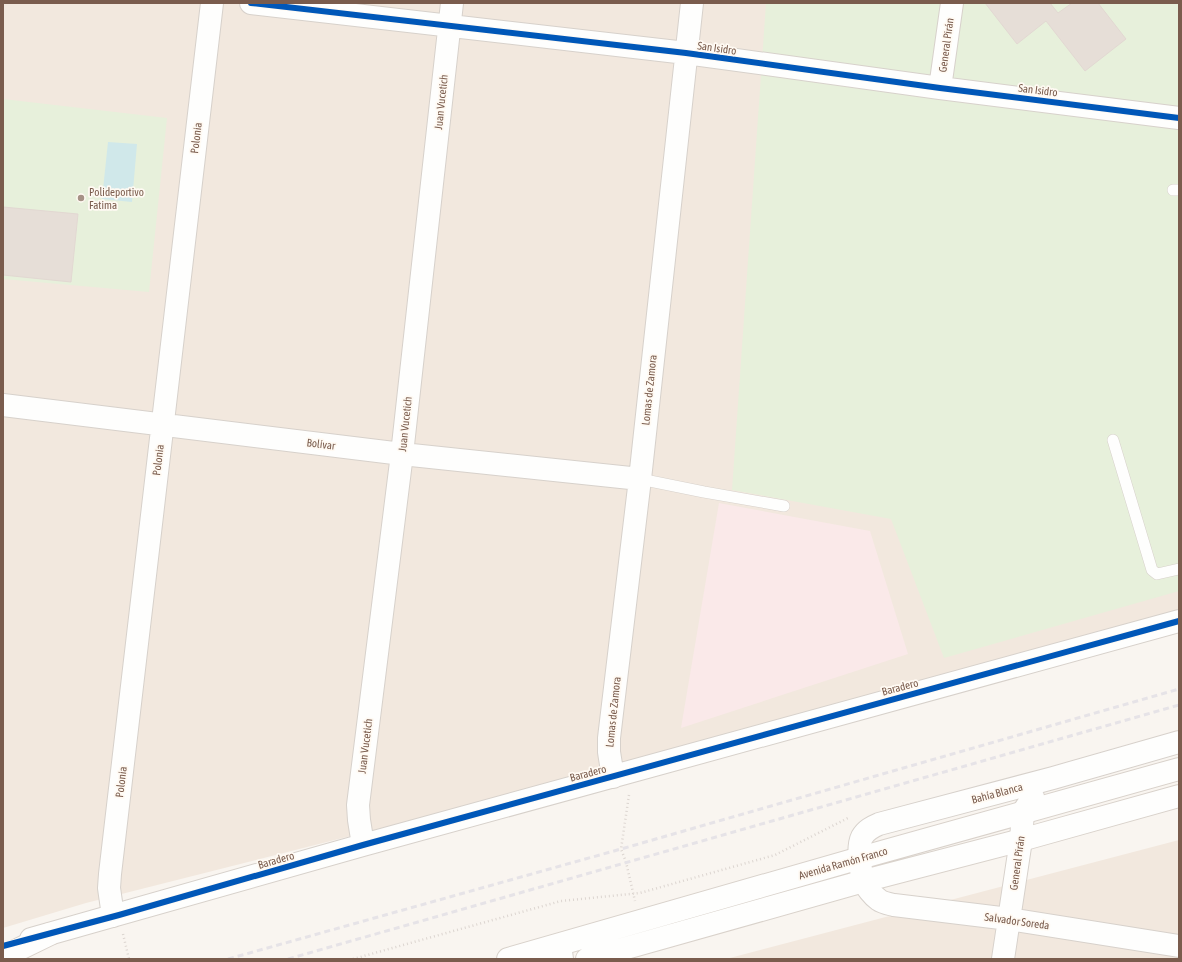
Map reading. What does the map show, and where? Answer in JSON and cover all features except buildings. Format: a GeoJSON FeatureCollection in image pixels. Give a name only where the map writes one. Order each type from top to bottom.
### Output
{"type":"FeatureCollection","features":[{"type":"Feature","properties":{"kind":"street","name":"Polonia"},"geometry":{"type":"LineString","coordinates":[[113,916],[109,888],[110,874],[212,3]]}},
{"type":"Feature","properties":{"kind":"street","name":"San Isidro"},"geometry":{"type":"LineString","coordinates":[[251,3],[686,53],[940,88],[1179,118]]}},
{"type":"Feature","properties":{"kind":"street","name":"Juan Vucetich"},"geometry":{"type":"LineString","coordinates":[[363,845],[358,805],[402,454],[452,3]]}},
{"type":"Feature","properties":{"kind":"street","name":"Lomas de Zamora"},"geometry":{"type":"LineString","coordinates":[[622,774],[609,752],[608,738],[640,479],[692,3]]}},
{"type":"Feature","properties":{"kind":"street","name":"General Pirán"},"geometry":{"type":"LineString","coordinates":[[940,88],[952,3]]}},
{"type":"Feature","properties":{"kind":"street","name":"Bolívar"},"geometry":{"type":"LineString","coordinates":[[3,405],[402,454],[640,479]]}},
{"type":"Feature","properties":{"kind":"street","name":"Baradero"},"geometry":{"type":"LineString","coordinates":[[3,946],[363,845],[1179,621]]}},
{"type":"Feature","properties":{"kind":"street","name":"Bahía Blanca"},"geometry":{"type":"LineString","coordinates":[[864,881],[859,846],[862,837],[868,829],[879,824],[1053,778],[1179,742]]}},
{"type":"Feature","properties":{"kind":"street","name":"Avenida Ramón Franco"},"geometry":{"type":"LineString","coordinates":[[508,959],[561,952],[860,858],[1179,769]]}},
{"type":"Feature","properties":{"kind":"street"},"geometry":{"type":"LineString","coordinates":[[1023,812],[1029,802],[1053,778]]}},
{"type":"Feature","properties":{"kind":"street"},"geometry":{"type":"LineString","coordinates":[[587,959],[864,881],[1021,840],[1179,796]]}},
{"type":"Feature","properties":{"kind":"street","name":"General Pirán"},"geometry":{"type":"LineString","coordinates":[[1003,959],[1021,840],[1023,812]]}},
{"type":"Feature","properties":{"kind":"street","name":"Salvador Soreda"},"geometry":{"type":"LineString","coordinates":[[864,881],[873,895],[880,901],[894,905],[1009,919],[1179,946]]}},
{"type":"Feature","properties":{"kind":"street"},"geometry":{"type":"LineString","coordinates":[[3,956],[50,934]]}},
{"type":"Feature","properties":{"kind":"lane"},"geometry":{"type":"LineString","coordinates":[[1113,440],[1152,570],[1157,574],[1179,568]]}},
{"type":"Feature","properties":{"kind":"lane"},"geometry":{"type":"LineString","coordinates":[[640,479],[784,506]]}},
{"type":"Feature","properties":{"kind":"path"},"geometry":{"type":"LineString","coordinates":[[622,774],[622,849],[636,904]]}},
{"type":"Feature","properties":{"kind":"path"},"geometry":{"type":"LineString","coordinates":[[353,959],[561,901],[640,893],[775,855],[854,814]]}},
{"type":"Feature","properties":{"kind":"shaded area"},"geometry":{"type":"Polygon","coordinates":[[[3,3],[1179,3],[1179,622],[583,777],[86,903],[3,928],[3,3]]]}},
{"type":"Feature","properties":{"kind":"shaded area"},"geometry":{"type":"Polygon","coordinates":[[[719,503],[870,531],[908,654],[681,728],[719,503]]]}},
{"type":"Feature","properties":{"kind":"shaded area"},"geometry":{"type":"Polygon","coordinates":[[[1179,840],[1179,959],[726,959],[1179,840]]]}},
{"type":"Feature","properties":{"kind":"green space"},"geometry":{"type":"Polygon","coordinates":[[[766,3],[1179,3],[1179,591],[944,658],[891,519],[732,490],[766,3]]]}},
{"type":"Feature","properties":{"kind":"green space","name":"Polideportivo Fatima"},"geometry":{"type":"Polygon","coordinates":[[[3,99],[167,118],[149,292],[3,279],[3,99]]]}},
{"type":"Feature","properties":{"kind":"water"},"geometry":{"type":"Polygon","coordinates":[[[108,142],[137,144],[132,202],[102,199],[108,142]]]}},
{"type":"Feature","properties":{"kind":"railway"},"geometry":{"type":"LineString","coordinates":[[228,959],[621,849],[1179,689]]}},
{"type":"Feature","properties":{"kind":"railway"},"geometry":{"type":"LineString","coordinates":[[288,959],[1179,705]]}},
{"type":"Feature","properties":{"kind":"cycle path"},"geometry":{"type":"LineString","coordinates":[[251,3],[686,53],[940,88],[1179,118]]}},
{"type":"Feature","properties":{"kind":"cycle path"},"geometry":{"type":"LineString","coordinates":[[3,946],[119,915],[363,845],[1179,621]]}},
{"type":"Feature","properties":{"kind":"place","name":"Polideportivo Fatima"},"geometry":{"type":"Point","coordinates":[81,198]}}]}
